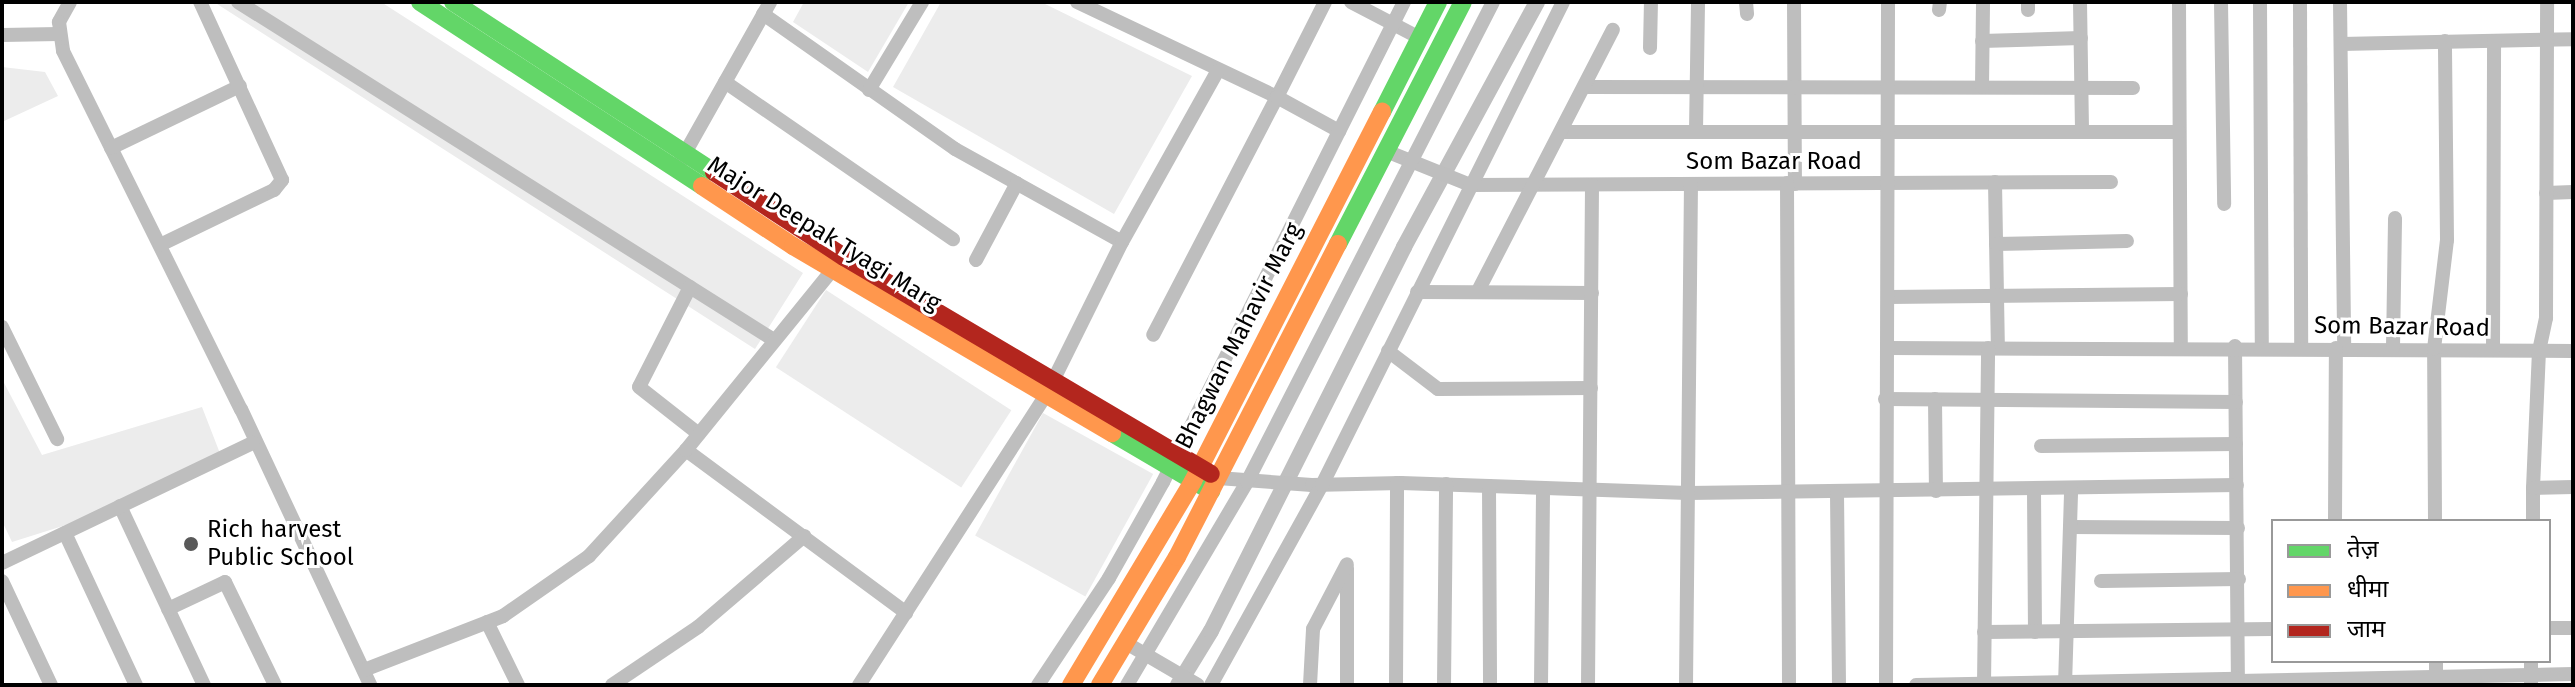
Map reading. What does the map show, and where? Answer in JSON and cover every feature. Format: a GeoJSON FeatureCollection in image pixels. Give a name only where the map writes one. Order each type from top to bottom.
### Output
{"type":"FeatureCollection","features":[{"type":"Feature","properties":{"kind":"main road","name":"Major Deepak Tyagi Marg"},"geometry":{"type":"LineString","coordinates":[[420,2],[675,169],[1215,484]]}},
{"type":"Feature","properties":{"kind":"main road","name":"Major Deepak Tyagi Marg"},"geometry":{"type":"LineString","coordinates":[[453,2],[686,153],[838,263]]}},
{"type":"Feature","properties":{"kind":"main road","name":"Bhagwan Mahavir Marg"},"geometry":{"type":"LineString","coordinates":[[1071,685],[1196,475],[1438,2]]}},
{"type":"Feature","properties":{"kind":"main road","name":"Bhagwan Mahavir Marg"},"geometry":{"type":"LineString","coordinates":[[1100,685],[1215,484],[1463,2]]}},
{"type":"Feature","properties":{"kind":"street"},"geometry":{"type":"LineString","coordinates":[[70,2],[59,34],[370,685]]}},
{"type":"Feature","properties":{"kind":"street"},"geometry":{"type":"LineString","coordinates":[[160,245],[274,190],[282,180],[200,2]]}},
{"type":"Feature","properties":{"kind":"street"},"geometry":{"type":"LineString","coordinates":[[238,2],[774,340]]}},
{"type":"Feature","properties":{"kind":"street"},"geometry":{"type":"LineString","coordinates":[[869,90],[922,2]]}},
{"type":"Feature","properties":{"kind":"street"},"geometry":{"type":"LineString","coordinates":[[1077,2],[1217,72],[1277,97],[1339,131]]}},
{"type":"Feature","properties":{"kind":"street"},"geometry":{"type":"LineString","coordinates":[[1153,335],[1325,2]]}},
{"type":"Feature","properties":{"kind":"street"},"geometry":{"type":"LineString","coordinates":[[1351,2],[1420,38]]}},
{"type":"Feature","properties":{"kind":"street"},"geometry":{"type":"LineString","coordinates":[[1038,685],[1109,578],[1173,462],[1404,2]]}},
{"type":"Feature","properties":{"kind":"street"},"geometry":{"type":"LineString","coordinates":[[1127,685],[1247,482],[1493,2]]}},
{"type":"Feature","properties":{"kind":"street"},"geometry":{"type":"LineString","coordinates":[[1211,685],[1388,351],[1466,184],[1563,2]]}},
{"type":"Feature","properties":{"kind":"street"},"geometry":{"type":"LineString","coordinates":[[1650,48],[1651,2]]}},
{"type":"Feature","properties":{"kind":"street"},"geometry":{"type":"LineString","coordinates":[[1696,131],[1698,2]]}},
{"type":"Feature","properties":{"kind":"street"},"geometry":{"type":"LineString","coordinates":[[1789,685],[1786,493],[1791,184],[1795,131],[1794,2]]}},
{"type":"Feature","properties":{"kind":"street"},"geometry":{"type":"LineString","coordinates":[[1888,2],[1888,183],[2111,182]]}},
{"type":"Feature","properties":{"kind":"street"},"geometry":{"type":"LineString","coordinates":[[1982,87],[1983,2]]}},
{"type":"Feature","properties":{"kind":"street"},"geometry":{"type":"LineString","coordinates":[[2080,2],[2082,129]]}},
{"type":"Feature","properties":{"kind":"street"},"geometry":{"type":"LineString","coordinates":[[2179,2],[2181,346]]}},
{"type":"Feature","properties":{"kind":"street"},"geometry":{"type":"LineString","coordinates":[[2221,2],[2224,204]]}},
{"type":"Feature","properties":{"kind":"street"},"geometry":{"type":"LineString","coordinates":[[2260,2],[2262,346]]}},
{"type":"Feature","properties":{"kind":"street"},"geometry":{"type":"LineString","coordinates":[[2300,2],[2301,347]]}},
{"type":"Feature","properties":{"kind":"street"},"geometry":{"type":"LineString","coordinates":[[2335,519],[2340,348],[2340,2]]}},
{"type":"Feature","properties":{"kind":"street"},"geometry":{"type":"LineString","coordinates":[[2533,519],[2539,351],[2546,318],[2547,2]]}},
{"type":"Feature","properties":{"kind":"street"},"geometry":{"type":"LineString","coordinates":[[675,169],[766,8],[869,90],[1017,183],[1122,242]]}},
{"type":"Feature","properties":{"kind":"street"},"geometry":{"type":"LineString","coordinates":[[1478,291],[1613,30]]}},
{"type":"Feature","properties":{"kind":"street"},"geometry":{"type":"LineString","coordinates":[[2,35],[59,34]]}},
{"type":"Feature","properties":{"kind":"street"},"geometry":{"type":"LineString","coordinates":[[1982,41],[2081,38]]}},
{"type":"Feature","properties":{"kind":"street"},"geometry":{"type":"LineString","coordinates":[[2341,44],[2573,39]]}},
{"type":"Feature","properties":{"kind":"street"},"geometry":{"type":"LineString","coordinates":[[2435,519],[2434,349],[2447,240],[2445,41]]}},
{"type":"Feature","properties":{"kind":"street"},"geometry":{"type":"LineString","coordinates":[[2493,350],[2494,41]]}},
{"type":"Feature","properties":{"kind":"street"},"geometry":{"type":"LineString","coordinates":[[859,685],[1049,389],[1122,242],[1217,72]]}},
{"type":"Feature","properties":{"kind":"street"},"geometry":{"type":"LineString","coordinates":[[725,82],[953,239]]}},
{"type":"Feature","properties":{"kind":"street"},"geometry":{"type":"LineString","coordinates":[[111,148],[240,86]]}},
{"type":"Feature","properties":{"kind":"street"},"geometry":{"type":"LineString","coordinates":[[1584,87],[2133,88]]}},
{"type":"Feature","properties":{"kind":"street"},"geometry":{"type":"LineString","coordinates":[[1562,132],[2082,129],[2179,132]]}},
{"type":"Feature","properties":{"kind":"street"},"geometry":{"type":"LineString","coordinates":[[1386,151],[1466,184]]}},
{"type":"Feature","properties":{"kind":"street"},"geometry":{"type":"LineString","coordinates":[[1984,684],[1987,399],[1997,293],[1995,182]]}},
{"type":"Feature","properties":{"kind":"street"},"geometry":{"type":"LineString","coordinates":[[976,260],[1017,183]]}},
{"type":"Feature","properties":{"kind":"street","name":"Som Bazar Road"},"geometry":{"type":"LineString","coordinates":[[1466,184],[1888,183],[1888,348],[2262,346],[2573,351]]}},
{"type":"Feature","properties":{"kind":"street"},"geometry":{"type":"LineString","coordinates":[[1686,685],[1691,184]]}},
{"type":"Feature","properties":{"kind":"street"},"geometry":{"type":"LineString","coordinates":[[1588,685],[1592,185]]}},
{"type":"Feature","properties":{"kind":"street"},"geometry":{"type":"LineString","coordinates":[[2546,193],[2573,192]]}},
{"type":"Feature","properties":{"kind":"street"},"geometry":{"type":"LineString","coordinates":[[2393,348],[2395,218]]}},
{"type":"Feature","properties":{"kind":"street"},"geometry":{"type":"LineString","coordinates":[[1996,244],[2127,241]]}},
{"type":"Feature","properties":{"kind":"street"},"geometry":{"type":"LineString","coordinates":[[364,670],[487,622],[533,598],[589,556],[686,450],[838,263]]}},
{"type":"Feature","properties":{"kind":"street"},"geometry":{"type":"LineString","coordinates":[[690,287],[639,387],[699,434]]}},
{"type":"Feature","properties":{"kind":"street"},"geometry":{"type":"LineString","coordinates":[[1417,292],[1592,293]]}},
{"type":"Feature","properties":{"kind":"street"},"geometry":{"type":"LineString","coordinates":[[1888,297],[1997,293],[2181,294]]}},
{"type":"Feature","properties":{"kind":"street"},"geometry":{"type":"LineString","coordinates":[[2,327],[57,439]]}},
{"type":"Feature","properties":{"kind":"street"},"geometry":{"type":"LineString","coordinates":[[2235,346],[2238,682]]}},
{"type":"Feature","properties":{"kind":"street"},"geometry":{"type":"LineString","coordinates":[[1886,685],[1885,399],[1888,348]]}},
{"type":"Feature","properties":{"kind":"street"},"geometry":{"type":"LineString","coordinates":[[1388,351],[1438,389],[1591,388]]}},
{"type":"Feature","properties":{"kind":"street"},"geometry":{"type":"LineString","coordinates":[[1885,399],[2236,402]]}},
{"type":"Feature","properties":{"kind":"street"},"geometry":{"type":"LineString","coordinates":[[1935,399],[1936,491]]}},
{"type":"Feature","properties":{"kind":"street"},"geometry":{"type":"LineString","coordinates":[[2,563],[253,443]]}},
{"type":"Feature","properties":{"kind":"street"},"geometry":{"type":"LineString","coordinates":[[2041,446],[2236,444]]}},
{"type":"Feature","properties":{"kind":"street"},"geometry":{"type":"LineString","coordinates":[[686,450],[906,613]]}},
{"type":"Feature","properties":{"kind":"street"},"geometry":{"type":"LineString","coordinates":[[1215,484],[1397,483],[1688,493],[2237,485]]}},
{"type":"Feature","properties":{"kind":"street"},"geometry":{"type":"LineString","coordinates":[[1396,685],[1397,483]]}},
{"type":"Feature","properties":{"kind":"street"},"geometry":{"type":"LineString","coordinates":[[1444,685],[1446,484]]}},
{"type":"Feature","properties":{"kind":"street"},"geometry":{"type":"LineString","coordinates":[[1489,486],[1490,685]]}},
{"type":"Feature","properties":{"kind":"street"},"geometry":{"type":"LineString","coordinates":[[2533,488],[2573,487]]}},
{"type":"Feature","properties":{"kind":"street"},"geometry":{"type":"LineString","coordinates":[[1541,685],[1543,488]]}},
{"type":"Feature","properties":{"kind":"street"},"geometry":{"type":"LineString","coordinates":[[2065,683],[2071,489]]}},
{"type":"Feature","properties":{"kind":"street"},"geometry":{"type":"LineString","coordinates":[[2034,490],[2035,632]]}},
{"type":"Feature","properties":{"kind":"street"},"geometry":{"type":"LineString","coordinates":[[1837,493],[1839,685]]}},
{"type":"Feature","properties":{"kind":"street"},"geometry":{"type":"LineString","coordinates":[[120,506],[204,685]]}},
{"type":"Feature","properties":{"kind":"street"},"geometry":{"type":"LineString","coordinates":[[2070,527],[2238,528]]}},
{"type":"Feature","properties":{"kind":"street"},"geometry":{"type":"LineString","coordinates":[[65,533],[136,685]]}},
{"type":"Feature","properties":{"kind":"street"},"geometry":{"type":"LineString","coordinates":[[612,685],[698,627],[804,536]]}},
{"type":"Feature","properties":{"kind":"street"},"geometry":{"type":"LineString","coordinates":[[1310,685],[1313,629],[1347,564],[1347,685]]}},
{"type":"Feature","properties":{"kind":"street"},"geometry":{"type":"LineString","coordinates":[[2101,581],[2239,579]]}},
{"type":"Feature","properties":{"kind":"street"},"geometry":{"type":"LineString","coordinates":[[2,581],[51,685]]}},
{"type":"Feature","properties":{"kind":"street"},"geometry":{"type":"LineString","coordinates":[[168,609],[225,582],[275,685]]}},
{"type":"Feature","properties":{"kind":"street"},"geometry":{"type":"LineString","coordinates":[[487,622],[518,685]]}},
{"type":"Feature","properties":{"kind":"street"},"geometry":{"type":"LineString","coordinates":[[2551,628],[2573,628]]}},
{"type":"Feature","properties":{"kind":"street"},"geometry":{"type":"LineString","coordinates":[[1984,632],[2271,629]]}},
{"type":"Feature","properties":{"kind":"street"},"geometry":{"type":"LineString","coordinates":[[1126,643],[1198,685]]}},
{"type":"Feature","properties":{"kind":"street"},"geometry":{"type":"LineString","coordinates":[[1916,685],[2436,682],[2531,674],[2573,674]]}},
{"type":"Feature","properties":{"kind":"shaded area"},"geometry":{"type":"Polygon","coordinates":[[[214,2],[381,2],[803,273],[755,349],[214,2]]]}},
{"type":"Feature","properties":{"kind":"shaded area"},"geometry":{"type":"Polygon","coordinates":[[[804,2],[909,2],[868,72],[793,22],[804,2]]]}},
{"type":"Feature","properties":{"kind":"shaded area"},"geometry":{"type":"Polygon","coordinates":[[[941,2],[1041,2],[1192,76],[1114,214],[893,87],[941,2]]]}},
{"type":"Feature","properties":{"kind":"shaded area"},"geometry":{"type":"Polygon","coordinates":[[[2,67],[45,72],[58,96],[2,122],[2,67]]]}},
{"type":"Feature","properties":{"kind":"shaded area"},"geometry":{"type":"Polygon","coordinates":[[[826,290],[1011,410],[961,488],[776,367],[826,290]]]}},
{"type":"Feature","properties":{"kind":"shaded area"},"geometry":{"type":"Polygon","coordinates":[[[2,379],[42,455],[202,407],[221,456],[66,525],[12,542],[2,521],[2,379]]]}},
{"type":"Feature","properties":{"kind":"shaded area"},"geometry":{"type":"Polygon","coordinates":[[[1043,413],[1153,474],[1085,597],[975,535],[1043,413]]]}},
{"type":"Feature","properties":{"kind":"waterway"},"geometry":{"type":"LineString","coordinates":[[1178,685],[1211,631],[1404,247],[1537,2]]}},
{"type":"Feature","properties":{"kind":"traffic: fast"},"geometry":{"type":"LineString","coordinates":[[420,2],[702,186]]}},
{"type":"Feature","properties":{"kind":"traffic: fast"},"geometry":{"type":"LineString","coordinates":[[453,2],[714,172]]}},
{"type":"Feature","properties":{"kind":"traffic: fast"},"geometry":{"type":"LineString","coordinates":[[1382,112],[1438,2]]}},
{"type":"Feature","properties":{"kind":"traffic: fast"},"geometry":{"type":"LineString","coordinates":[[1338,244],[1463,2]]}},
{"type":"Feature","properties":{"kind":"traffic: fast"},"geometry":{"type":"LineString","coordinates":[[1112,433],[1211,491]]}},
{"type":"Feature","properties":{"kind":"traffic: slow"},"geometry":{"type":"LineString","coordinates":[[1071,685],[1193,481],[1382,112]]}},
{"type":"Feature","properties":{"kind":"traffic: slow"},"geometry":{"type":"LineString","coordinates":[[702,186],[793,246],[1112,433]]}},
{"type":"Feature","properties":{"kind":"traffic: slow"},"geometry":{"type":"LineString","coordinates":[[1100,685],[1177,557],[1338,244]]}},
{"type":"Feature","properties":{"kind":"traffic: jam"},"geometry":{"type":"LineString","coordinates":[[714,172],[844,257],[1211,474]]}},
{"type":"Feature","properties":{"kind":"place","name":"Rich harvest Public School"},"geometry":{"type":"Point","coordinates":[191,544]}}]}
